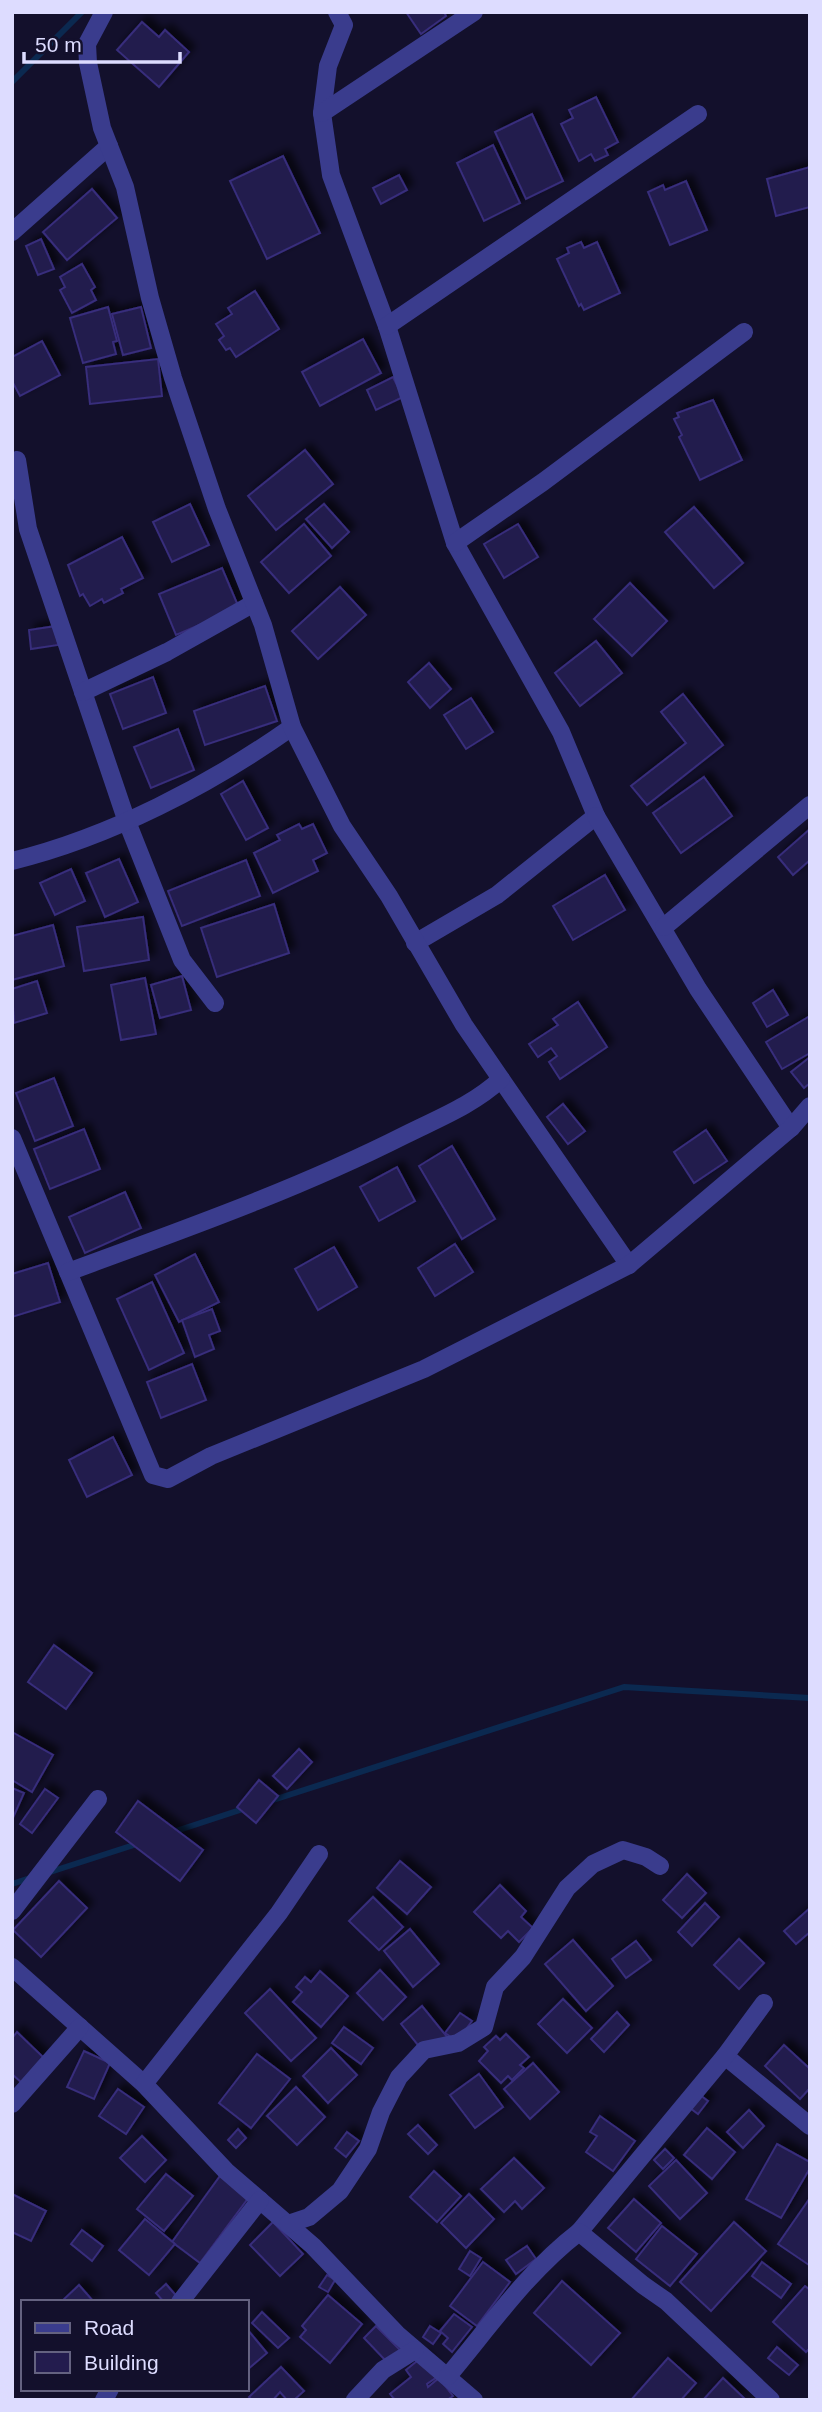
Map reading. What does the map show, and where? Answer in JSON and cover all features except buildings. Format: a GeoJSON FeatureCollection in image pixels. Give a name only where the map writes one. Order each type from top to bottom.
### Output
{"type":"FeatureCollection","features":[{"type":"Feature","properties":{"kind":"street"},"geometry":{"type":"LineString","coordinates":[[104,12],[87,44],[88,63],[109,146],[125,187],[150,298],[173,378],[217,509],[254,603],[292,727],[342,826],[389,896],[464,1025],[629,1265]]}},
{"type":"Feature","properties":{"kind":"street"},"geometry":{"type":"LineString","coordinates":[[337,12],[344,25],[328,66],[323,113],[331,174],[387,326],[455,543],[561,732],[596,816],[624,868],[664,927],[698,989],[791,1128]]}},
{"type":"Feature","properties":{"kind":"street"},"geometry":{"type":"LineString","coordinates":[[323,113],[474,12]]}},
{"type":"Feature","properties":{"kind":"street"},"geometry":{"type":"LineString","coordinates":[[387,326],[698,114]]}},
{"type":"Feature","properties":{"kind":"street"},"geometry":{"type":"LineString","coordinates":[[12,232],[109,146]]}},
{"type":"Feature","properties":{"kind":"street"},"geometry":{"type":"LineString","coordinates":[[455,543],[744,332]]}},
{"type":"Feature","properties":{"kind":"street"},"geometry":{"type":"LineString","coordinates":[[17,460],[20,527],[83,692],[126,819],[182,960],[215,1003]]}},
{"type":"Feature","properties":{"kind":"street"},"geometry":{"type":"LineString","coordinates":[[83,692],[167,652],[254,603]]}},
{"type":"Feature","properties":{"kind":"street"},"geometry":{"type":"LineString","coordinates":[[12,861],[88,837],[213,780],[292,727]]}},
{"type":"Feature","properties":{"kind":"street"},"geometry":{"type":"LineString","coordinates":[[664,927],[810,805]]}},
{"type":"Feature","properties":{"kind":"street"},"geometry":{"type":"LineString","coordinates":[[415,943],[497,895],[596,816]]}},
{"type":"Feature","properties":{"kind":"street"},"geometry":{"type":"LineString","coordinates":[[68,1272],[290,1189],[458,1110],[482,1097],[501,1079]]}},
{"type":"Feature","properties":{"kind":"street"},"geometry":{"type":"LineString","coordinates":[[12,1138],[153,1475],[168,1479],[211,1455],[425,1369],[629,1265],[791,1128],[810,1105]]}},
{"type":"Feature","properties":{"kind":"street"},"geometry":{"type":"LineString","coordinates":[[12,1911],[98,1799]]}},
{"type":"Feature","properties":{"kind":"street"},"geometry":{"type":"LineString","coordinates":[[288,2224],[309,2217],[340,2190],[368,2148],[380,2112],[399,2077],[424,2050],[458,2043],[484,2027],[495,1987],[523,1956],[566,1888],[593,1864],[623,1850],[646,1857],[660,1866]]}},
{"type":"Feature","properties":{"kind":"street"},"geometry":{"type":"LineString","coordinates":[[144,2084],[272,1922],[319,1854]]}},
{"type":"Feature","properties":{"kind":"street"},"geometry":{"type":"LineString","coordinates":[[12,1967],[144,2084],[226,2171],[288,2224],[415,2350],[474,2400]]}},
{"type":"Feature","properties":{"kind":"street"},"geometry":{"type":"LineString","coordinates":[[448,2376],[551,2253],[579,2232],[725,2056],[764,2003]]}},
{"type":"Feature","properties":{"kind":"street"},"geometry":{"type":"LineString","coordinates":[[12,2104],[80,2027]]}},
{"type":"Feature","properties":{"kind":"street"},"geometry":{"type":"LineString","coordinates":[[725,2056],[810,2126]]}},
{"type":"Feature","properties":{"kind":"street"},"geometry":{"type":"LineString","coordinates":[[182,2300],[260,2200]]}},
{"type":"Feature","properties":{"kind":"street"},"geometry":{"type":"LineString","coordinates":[[579,2232],[666,2301],[771,2400]]}},
{"type":"Feature","properties":{"kind":"street"},"geometry":{"type":"LineString","coordinates":[[355,2400],[383,2370],[415,2350]]}},
{"type":"Feature","properties":{"kind":"waterway"},"geometry":{"type":"LineString","coordinates":[[12,82],[82,12]]}},
{"type":"Feature","properties":{"kind":"waterway"},"geometry":{"type":"LineString","coordinates":[[270,1801],[624,1687],[810,1698]]}},
{"type":"Feature","properties":{"kind":"waterway"},"geometry":{"type":"LineString","coordinates":[[170,1833],[246,1808]]}},
{"type":"Feature","properties":{"kind":"waterway"},"geometry":{"type":"LineString","coordinates":[[47,1873],[140,1843]]}},
{"type":"Feature","properties":{"kind":"waterway"},"geometry":{"type":"LineString","coordinates":[[12,1884],[33,1877]]}}]}
